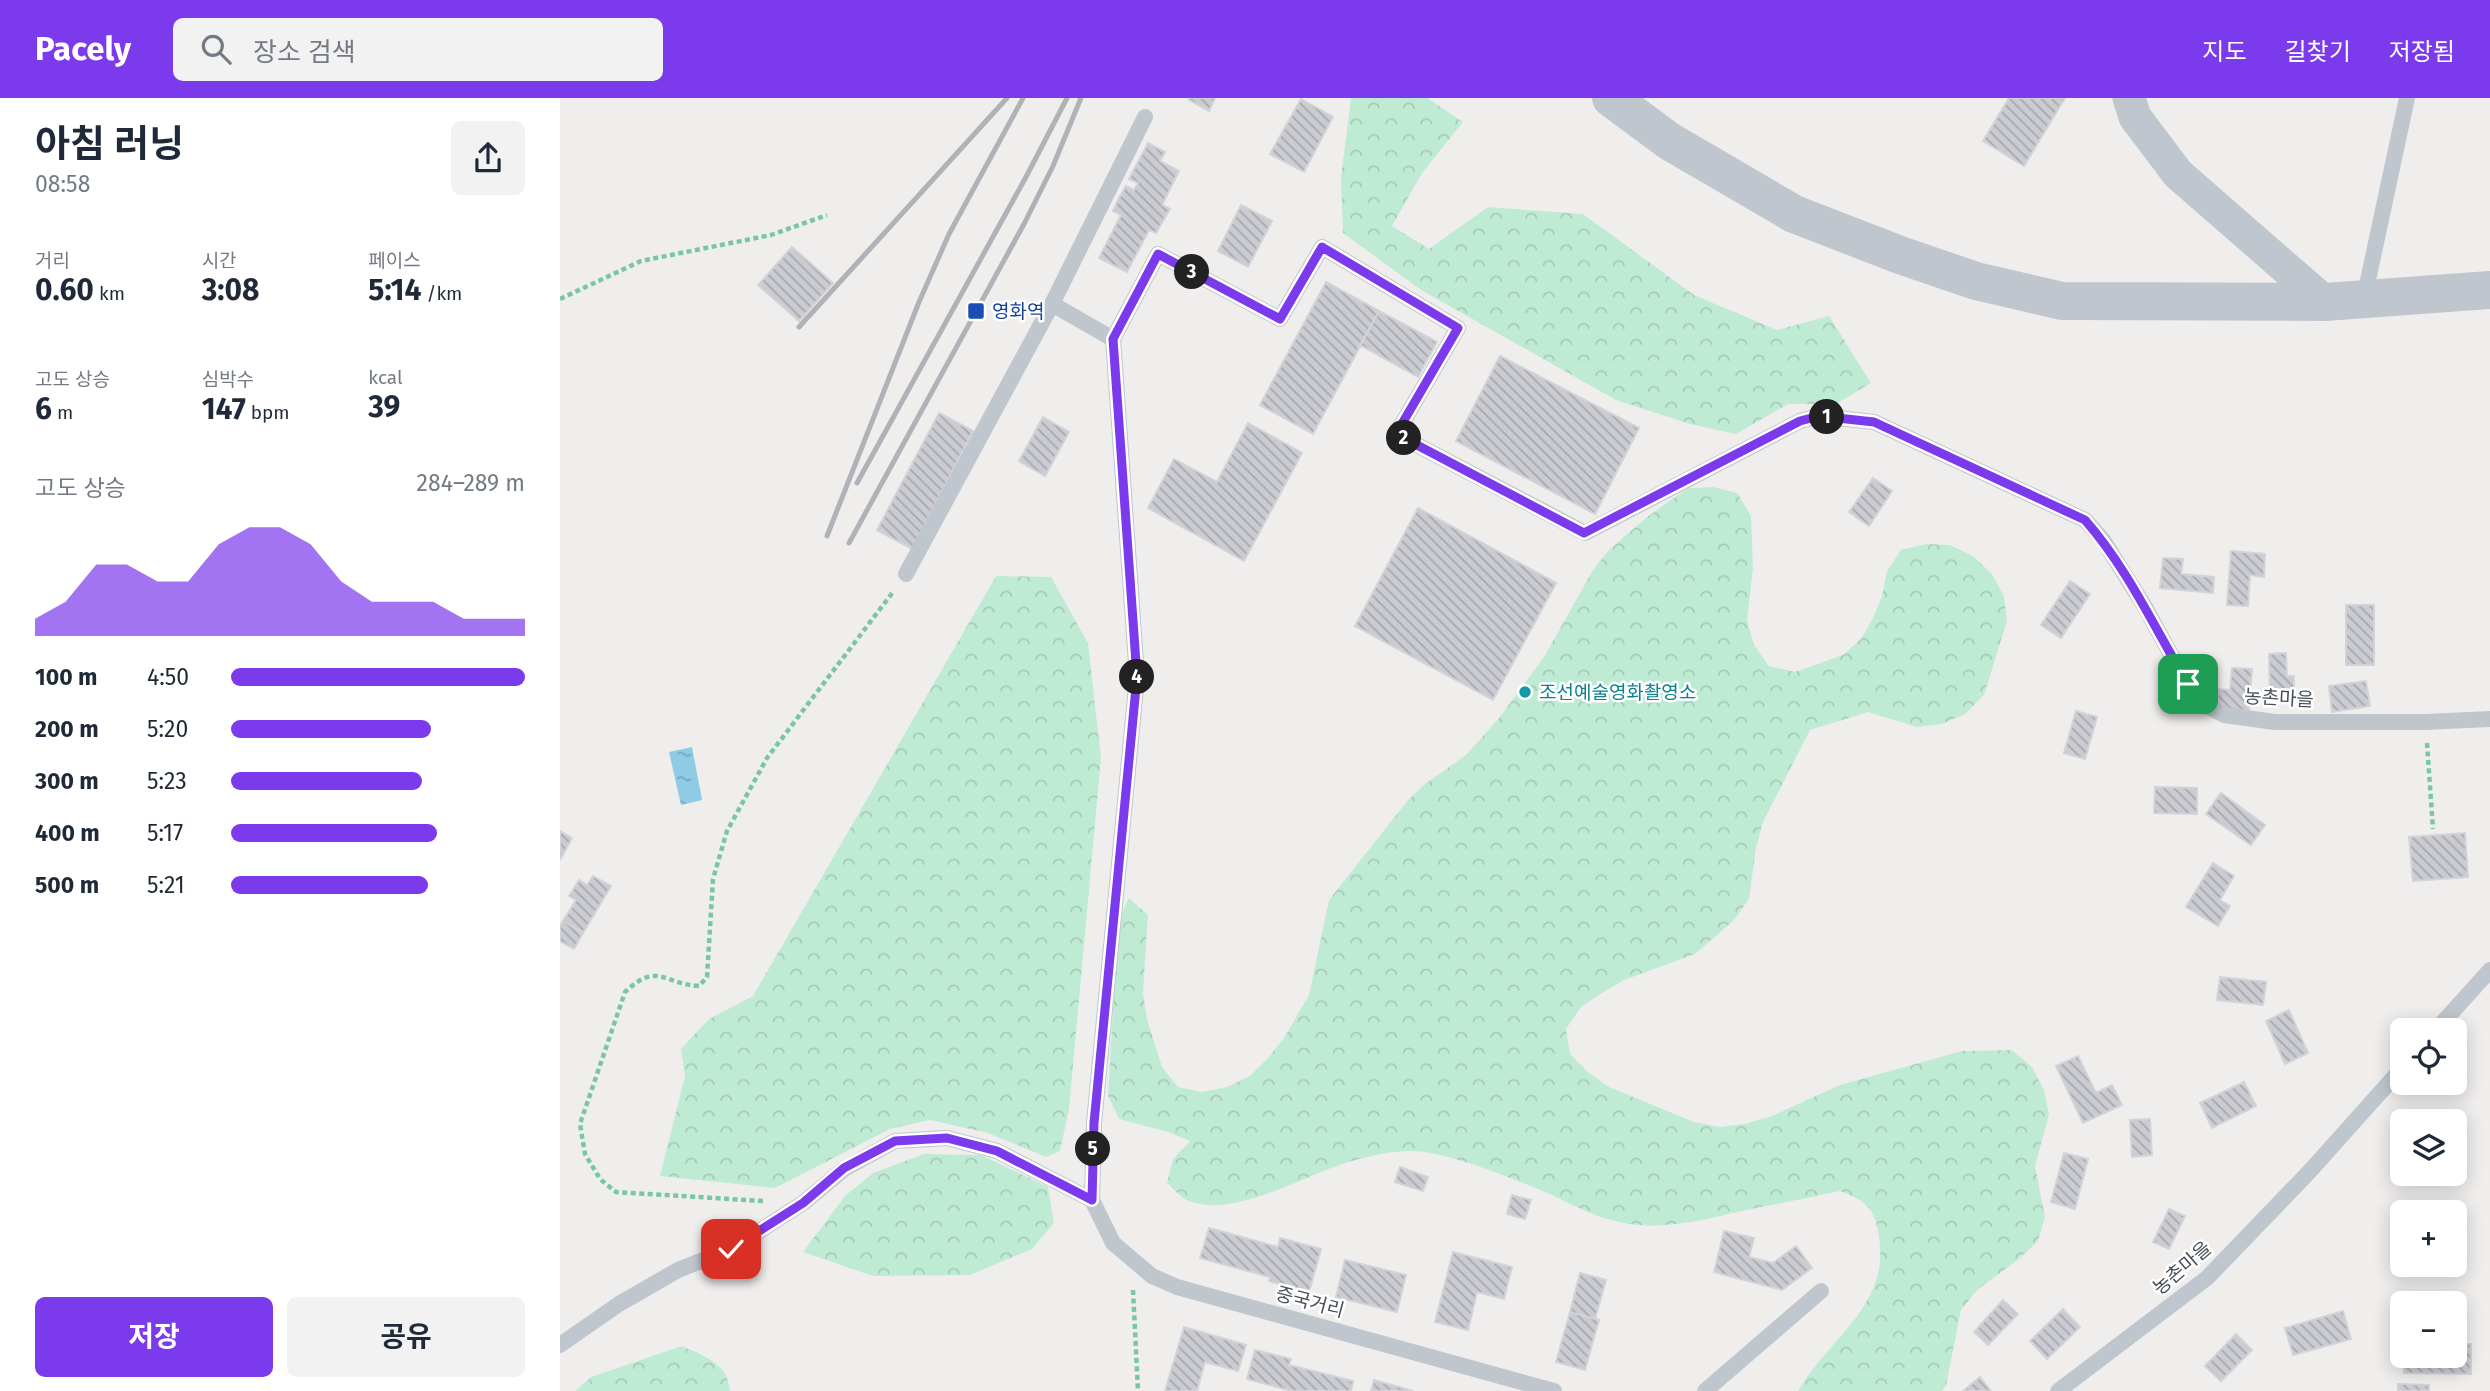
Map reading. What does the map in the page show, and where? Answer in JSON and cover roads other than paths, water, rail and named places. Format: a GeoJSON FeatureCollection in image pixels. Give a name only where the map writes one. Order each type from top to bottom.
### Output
{"type":"FeatureCollection","features":[{"type":"Feature","properties":{"kind":"street"},"geometry":{"type":"LineString","coordinates":[[1611,98],[1669,141],[1794,214],[1976,281],[2062,301],[2325,302],[2490,290]]}},
{"type":"Feature","properties":{"kind":"street"},"geometry":{"type":"LineString","coordinates":[[2129,98],[2136,117],[2178,174],[2325,302]]}},
{"type":"Feature","properties":{"kind":"lane"},"geometry":{"type":"LineString","coordinates":[[2364,299],[2407,98]]}},
{"type":"Feature","properties":{"kind":"lane"},"geometry":{"type":"LineString","coordinates":[[906,575],[1052,304],[1145,117]]}},
{"type":"Feature","properties":{"kind":"lane","name":"농촌마을"},"geometry":{"type":"LineString","coordinates":[[1113,339],[1158,254],[1280,319],[1322,247],[1458,328],[1396,434],[1584,533],[1800,421],[1819,416],[1874,422],[2085,520],[2103,540],[2145,607],[2188,684],[2209,708],[2224,715],[2275,722],[2490,719]]}},
{"type":"Feature","properties":{"kind":"lane"},"geometry":{"type":"LineString","coordinates":[[560,1345],[619,1304],[678,1270],[731,1249],[803,1203],[844,1168],[895,1141],[947,1138],[997,1151],[1092,1200],[1094,1123],[1137,677],[1113,339],[1052,304]]}},
{"type":"Feature","properties":{"kind":"lane"},"geometry":{"type":"LineString","coordinates":[[2447,1018],[2490,970]]}},
{"type":"Feature","properties":{"kind":"lane","name":"농촌마을"},"geometry":{"type":"LineString","coordinates":[[2058,1391],[2207,1278],[2310,1171],[2390,1082]]}},
{"type":"Feature","properties":{"kind":"lane","name":"중국거리"},"geometry":{"type":"LineString","coordinates":[[1092,1200],[1113,1243],[1152,1276],[1177,1287],[1554,1391]]}},
{"type":"Feature","properties":{"kind":"lane"},"geometry":{"type":"LineString","coordinates":[[1704,1391],[1821,1292]]}},
{"type":"Feature","properties":{"kind":"water"},"geometry":{"type":"Polygon","coordinates":[[[692,747],[702,800],[681,805],[669,752],[692,747]]]}},
{"type":"Feature","properties":{"kind":"railway"},"geometry":{"type":"LineString","coordinates":[[799,327],[1007,98]]}},
{"type":"Feature","properties":{"kind":"railway"},"geometry":{"type":"LineString","coordinates":[[827,536],[919,302],[949,234],[1023,98]]}},
{"type":"Feature","properties":{"kind":"railway"},"geometry":{"type":"LineString","coordinates":[[857,483],[1067,98]]}},
{"type":"Feature","properties":{"kind":"railway"},"geometry":{"type":"LineString","coordinates":[[849,543],[1024,224],[1053,166],[1081,98]]}},
{"type":"Feature","properties":{"kind":"place","name":"영화역"},"geometry":{"type":"Point","coordinates":[976,311]}},
{"type":"Feature","properties":{"kind":"place","name":"조선예술영화촬영소"},"geometry":{"type":"Point","coordinates":[1525,692]}}]}
